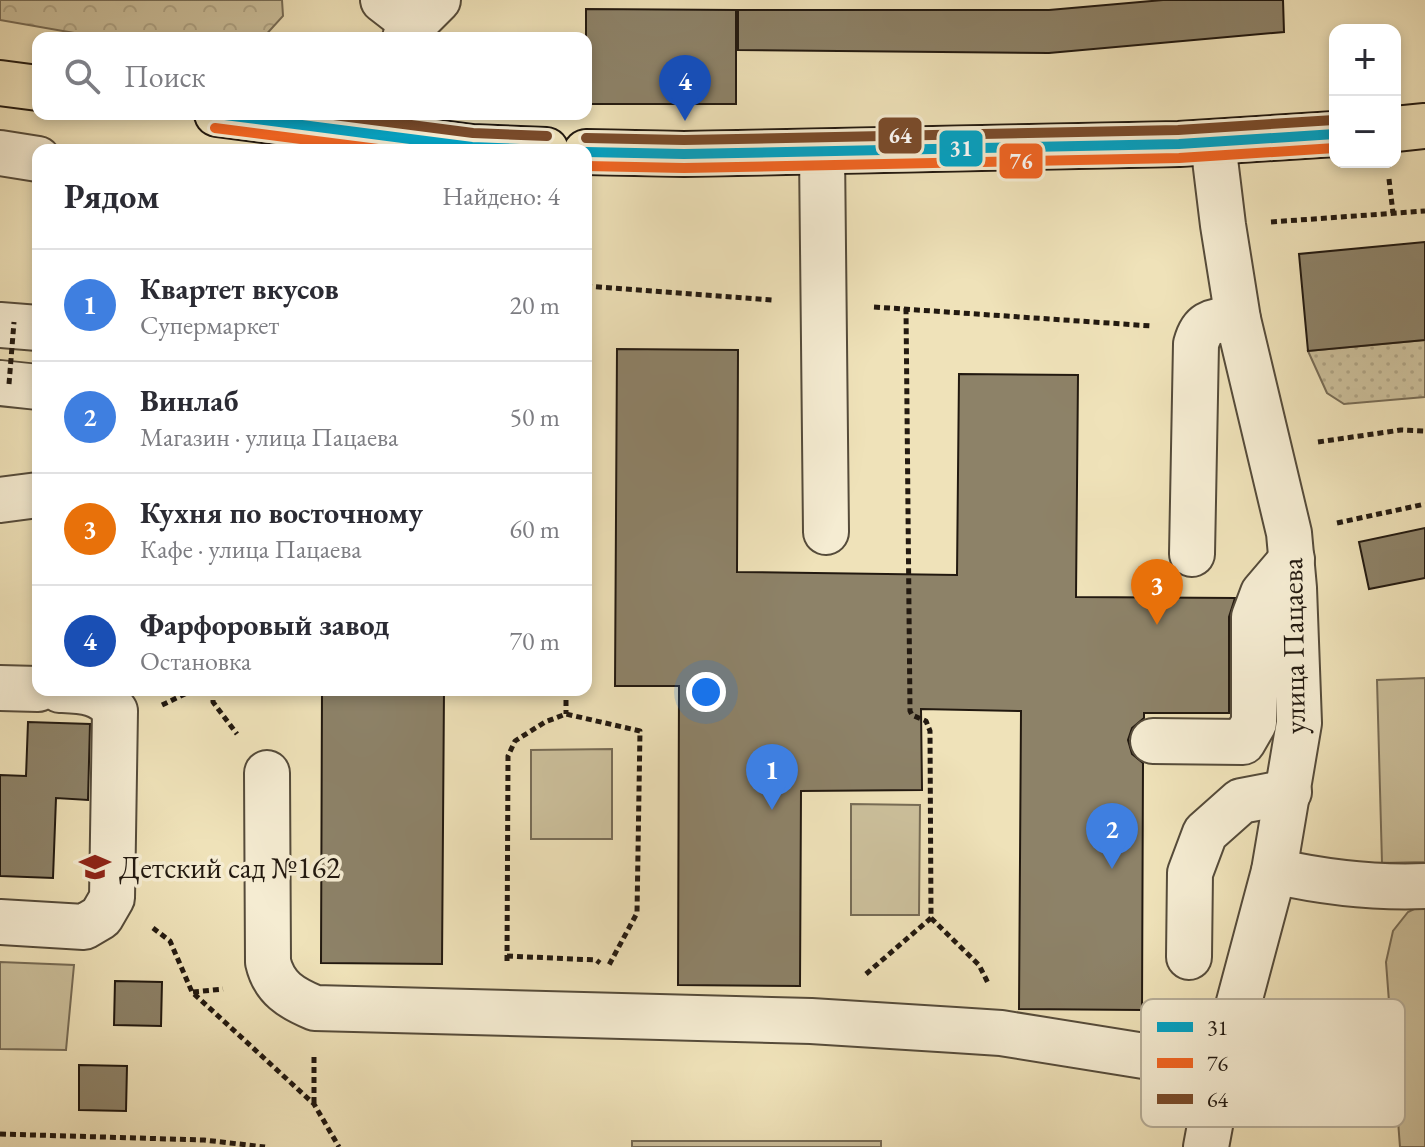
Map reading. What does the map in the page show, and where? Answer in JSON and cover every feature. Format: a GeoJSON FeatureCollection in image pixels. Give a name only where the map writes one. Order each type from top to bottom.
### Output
{"type":"FeatureCollection","features":[{"type":"Feature","properties":{"kind":"main road"},"geometry":{"type":"LineString","coordinates":[[0,83],[32,87]]}},
{"type":"Feature","properties":{"kind":"main road"},"geometry":{"type":"LineString","coordinates":[[258,120],[439,144]]}},
{"type":"Feature","properties":{"kind":"main road"},"geometry":{"type":"LineString","coordinates":[[1401,128],[1425,126]]}},
{"type":"Feature","properties":{"kind":"main road"},"geometry":{"type":"LineString","coordinates":[[592,152],[822,152],[1213,143],[1329,134]]}},
{"type":"Feature","properties":{"kind":"street","name":"улица Пацаева"},"geometry":{"type":"LineString","coordinates":[[1213,143],[1223,225],[1219,324],[1269,450],[1291,546],[1299,723],[1274,871],[1240,999]]}},
{"type":"Feature","properties":{"kind":"street"},"geometry":{"type":"LineString","coordinates":[[822,152],[826,532]]}},
{"type":"Feature","properties":{"kind":"street"},"geometry":{"type":"LineString","coordinates":[[0,153],[32,158]]}},
{"type":"Feature","properties":{"kind":"street"},"geometry":{"type":"LineString","coordinates":[[1192,554],[1196,344],[1219,324]]}},
{"type":"Feature","properties":{"kind":"street"},"geometry":{"type":"LineString","coordinates":[[0,500],[32,496]]}},
{"type":"Feature","properties":{"kind":"street"},"geometry":{"type":"LineString","coordinates":[[1153,741],[1243,742],[1254,723],[1254,617],[1263,593],[1291,546]]}},
{"type":"Feature","properties":{"kind":"street"},"geometry":{"type":"LineString","coordinates":[[0,688],[32,689]]}},
{"type":"Feature","properties":{"kind":"street"},"geometry":{"type":"LineString","coordinates":[[0,922],[84,927],[101,917],[112,898],[115,711],[101,696]]}},
{"type":"Feature","properties":{"kind":"street"},"geometry":{"type":"LineString","coordinates":[[267,773],[268,962],[275,984],[292,998],[326,1010],[811,1021],[1001,1033],[1141,1056]]}},
{"type":"Feature","properties":{"kind":"street"},"geometry":{"type":"LineString","coordinates":[[1189,957],[1190,873],[1205,833],[1241,801],[1289,792]]}},
{"type":"Feature","properties":{"kind":"street"},"geometry":{"type":"LineString","coordinates":[[1274,871],[1302,878],[1371,885],[1425,886]]}},
{"type":"Feature","properties":{"kind":"street","name":"улица Пацаева"},"geometry":{"type":"LineString","coordinates":[[1206,1147],[1210,1127]]}},
{"type":"Feature","properties":{"kind":"path"},"geometry":{"type":"LineString","coordinates":[[1389,175],[1393,213]]}},
{"type":"Feature","properties":{"kind":"path"},"geometry":{"type":"LineString","coordinates":[[1223,225],[1425,211]]}},
{"type":"Feature","properties":{"kind":"path"},"geometry":{"type":"LineString","coordinates":[[592,286],[825,304],[1219,324]]}},
{"type":"Feature","properties":{"kind":"path"},"geometry":{"type":"LineString","coordinates":[[906,308],[910,711],[926,721],[930,731],[931,918],[979,965],[995,996],[1001,1033]]}},
{"type":"Feature","properties":{"kind":"path"},"geometry":{"type":"LineString","coordinates":[[16,385],[17,325]]}},
{"type":"Feature","properties":{"kind":"path"},"geometry":{"type":"LineString","coordinates":[[1269,450],[1401,430],[1425,431]]}},
{"type":"Feature","properties":{"kind":"path"},"geometry":{"type":"LineString","coordinates":[[1291,546],[1425,504]]}},
{"type":"Feature","properties":{"kind":"path"},"geometry":{"type":"LineString","coordinates":[[213,696],[213,702]]}},
{"type":"Feature","properties":{"kind":"path"},"geometry":{"type":"LineString","coordinates":[[566,696],[566,714]]}},
{"type":"Feature","properties":{"kind":"path"},"geometry":{"type":"LineString","coordinates":[[508,1014],[508,756],[515,741],[545,722],[566,714],[640,731],[637,913],[608,968]]}},
{"type":"Feature","properties":{"kind":"path"},"geometry":{"type":"LineString","coordinates":[[811,1021],[931,918]]}},
{"type":"Feature","properties":{"kind":"path"},"geometry":{"type":"LineString","coordinates":[[84,927],[156,928],[170,941],[192,992],[314,1104],[339,1147]]}},
{"type":"Feature","properties":{"kind":"path"},"geometry":{"type":"LineString","coordinates":[[0,1134],[204,1140],[265,1147]]}},
{"type":"Feature","properties":{"kind":"green space"},"geometry":{"type":"Polygon","coordinates":[[[0,0],[282,0],[283,16],[268,32],[69,32],[0,20],[0,0]]]}},
{"type":"Feature","properties":{"kind":"green space"},"geometry":{"type":"Polygon","coordinates":[[[1425,340],[1425,397],[1344,404],[1327,393],[1308,351],[1425,340]]]}},
{"type":"Feature","properties":{"kind":"green space"},"geometry":{"type":"Polygon","coordinates":[[[1425,678],[1425,862],[1382,863],[1377,680],[1425,678]]]}},
{"type":"Feature","properties":{"kind":"green space"},"geometry":{"type":"Polygon","coordinates":[[[612,749],[612,839],[531,839],[531,750],[612,749]]]}},
{"type":"Feature","properties":{"kind":"green space"},"geometry":{"type":"Polygon","coordinates":[[[851,804],[920,805],[919,915],[851,915],[851,804]]]}},
{"type":"Feature","properties":{"kind":"green space"},"geometry":{"type":"Polygon","coordinates":[[[1425,904],[1425,1147],[1400,1147],[1398,1127],[1405,1127],[1405,999],[1389,999],[1386,962],[1393,931],[1408,912],[1425,904]]]}},
{"type":"Feature","properties":{"kind":"green space"},"geometry":{"type":"Polygon","coordinates":[[[0,962],[74,965],[66,1050],[0,1049],[0,962]]]}},
{"type":"Feature","properties":{"kind":"green space"},"geometry":{"type":"Polygon","coordinates":[[[632,1141],[881,1141],[881,1147],[632,1147],[632,1141]]]}},
{"type":"Feature","properties":{"kind":"building"},"geometry":{"type":"Polygon","coordinates":[[[1163,0],[1283,0],[1284,32],[1049,53],[738,50],[738,10],[1049,10],[1163,0]]]}},
{"type":"Feature","properties":{"kind":"building"},"geometry":{"type":"Polygon","coordinates":[[[586,9],[736,10],[736,104],[592,104],[592,32],[586,32],[586,9]]]}},
{"type":"Feature","properties":{"kind":"building"},"geometry":{"type":"Polygon","coordinates":[[[1425,242],[1425,340],[1308,351],[1299,254],[1425,242]]]}},
{"type":"Feature","properties":{"kind":"building"},"geometry":{"type":"Polygon","coordinates":[[[617,349],[738,350],[737,572],[957,575],[959,374],[1078,375],[1076,597],[1235,598],[1229,617],[1229,713],[1144,713],[1144,718],[1132,728],[1128,740],[1132,754],[1143,763],[1141,1010],[1019,1009],[1021,711],[921,709],[922,790],[801,791],[800,986],[678,985],[679,686],[615,686],[617,349]]]}},
{"type":"Feature","properties":{"kind":"building"},"geometry":{"type":"Polygon","coordinates":[[[1425,528],[1425,578],[1369,589],[1359,542],[1425,528]]]}},
{"type":"Feature","properties":{"kind":"building"},"geometry":{"type":"Polygon","coordinates":[[[322,696],[444,696],[442,964],[321,963],[322,696]]]}},
{"type":"Feature","properties":{"kind":"building"},"geometry":{"type":"Polygon","coordinates":[[[28,722],[90,724],[88,800],[56,798],[53,878],[0,876],[0,775],[26,776],[28,722]]]}},
{"type":"Feature","properties":{"kind":"building"},"geometry":{"type":"Polygon","coordinates":[[[115,981],[162,982],[161,1026],[114,1025],[115,981]]]}},
{"type":"Feature","properties":{"kind":"building"},"geometry":{"type":"Polygon","coordinates":[[[79,1065],[127,1066],[126,1111],[79,1110],[79,1065]]]}},
{"type":"Feature","properties":{"kind":"transit line","name":"31"},"geometry":{"type":"LineString","coordinates":[[263,120],[449,144]]}},
{"type":"Feature","properties":{"kind":"transit line","name":"64"},"geometry":{"type":"LineString","coordinates":[[372,120],[473,133],[547,136]]}},
{"type":"Feature","properties":{"kind":"transit line","name":"64"},"geometry":{"type":"LineString","coordinates":[[586,138],[684,140],[1178,130],[1329,120]]}},
{"type":"Feature","properties":{"kind":"transit line","name":"76"},"geometry":{"type":"LineString","coordinates":[[215,128],[339,144]]}},
{"type":"Feature","properties":{"kind":"transit line","name":"31"},"geometry":{"type":"LineString","coordinates":[[592,152],[684,154],[1179,144],[1329,134]]}},
{"type":"Feature","properties":{"kind":"transit line","name":"76"},"geometry":{"type":"LineString","coordinates":[[592,166],[684,168],[1179,158],[1329,148]]}},
{"type":"Feature","properties":{"kind":"place","name":"Фарфоровый завод"},"geometry":{"type":"Point","coordinates":[685,121]}},
{"type":"Feature","properties":{"kind":"place","name":"Кухня по восточному"},"geometry":{"type":"Point","coordinates":[1157,625]}},
{"type":"Feature","properties":{"kind":"place","name":"Квартет вкусов"},"geometry":{"type":"Point","coordinates":[772,810]}},
{"type":"Feature","properties":{"kind":"place","name":"Детский сад №162"},"geometry":{"type":"Point","coordinates":[95,867]}},
{"type":"Feature","properties":{"kind":"place","name":"Винлаб"},"geometry":{"type":"Point","coordinates":[1112,869]}}]}
